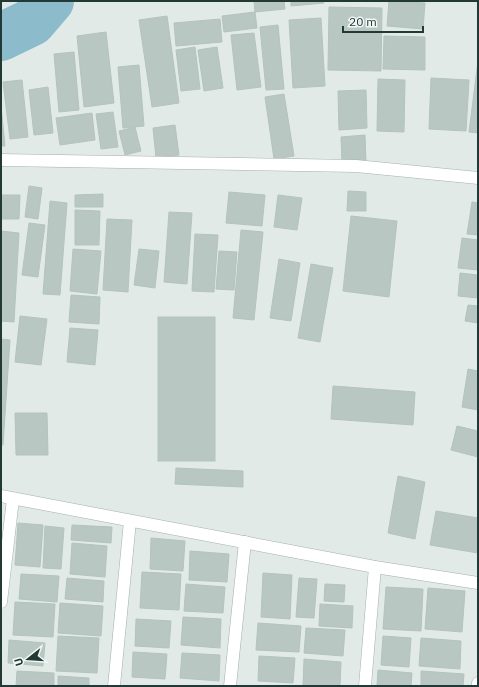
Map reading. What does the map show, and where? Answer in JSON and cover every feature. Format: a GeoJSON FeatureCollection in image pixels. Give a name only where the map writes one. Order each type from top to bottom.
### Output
{"type":"FeatureCollection","features":[{"type":"Feature","properties":{"kind":"street"},"geometry":{"type":"LineString","coordinates":[[1,160],[356,166],[478,178]]}},
{"type":"Feature","properties":{"kind":"street"},"geometry":{"type":"LineString","coordinates":[[1,496],[374,567],[478,583]]}},
{"type":"Feature","properties":{"kind":"street"},"geometry":{"type":"LineString","coordinates":[[1,602],[13,499]]}},
{"type":"Feature","properties":{"kind":"street"},"geometry":{"type":"LineString","coordinates":[[114,686],[130,521]]}},
{"type":"Feature","properties":{"kind":"street"},"geometry":{"type":"LineString","coordinates":[[230,686],[245,542]]}},
{"type":"Feature","properties":{"kind":"street"},"geometry":{"type":"LineString","coordinates":[[365,686],[374,567]]}},
{"type":"Feature","properties":{"kind":"building"},"geometry":{"type":"Polygon","coordinates":[[[254,1],[284,1],[285,9],[255,12],[254,1]]]}},
{"type":"Feature","properties":{"kind":"building"},"geometry":{"type":"Polygon","coordinates":[[[291,1],[324,1],[324,3],[291,6],[291,1]]]}},
{"type":"Feature","properties":{"kind":"building"},"geometry":{"type":"Polygon","coordinates":[[[389,1],[425,3],[423,29],[387,26],[389,1]]]}},
{"type":"Feature","properties":{"kind":"building"},"geometry":{"type":"Polygon","coordinates":[[[329,7],[382,8],[381,71],[328,70],[329,7]]]}},
{"type":"Feature","properties":{"kind":"building"},"geometry":{"type":"Polygon","coordinates":[[[255,12],[257,28],[224,32],[222,16],[255,12]]]}},
{"type":"Feature","properties":{"kind":"building"},"geometry":{"type":"Polygon","coordinates":[[[167,16],[179,103],[152,107],[139,20],[167,16]]]}},
{"type":"Feature","properties":{"kind":"building"},"geometry":{"type":"Polygon","coordinates":[[[321,18],[325,86],[293,88],[289,20],[321,18]]]}},
{"type":"Feature","properties":{"kind":"building"},"geometry":{"type":"Polygon","coordinates":[[[220,19],[222,42],[176,46],[174,23],[220,19]]]}},
{"type":"Feature","properties":{"kind":"building"},"geometry":{"type":"Polygon","coordinates":[[[278,25],[284,89],[266,90],[260,27],[278,25]]]}},
{"type":"Feature","properties":{"kind":"building"},"geometry":{"type":"Polygon","coordinates":[[[106,32],[114,103],[84,107],[77,36],[106,32]]]}},
{"type":"Feature","properties":{"kind":"building"},"geometry":{"type":"Polygon","coordinates":[[[254,33],[261,87],[237,90],[231,35],[254,33]]]}},
{"type":"Feature","properties":{"kind":"building"},"geometry":{"type":"Polygon","coordinates":[[[384,36],[425,37],[425,70],[383,69],[384,36]]]}},
{"type":"Feature","properties":{"kind":"building"},"geometry":{"type":"Polygon","coordinates":[[[195,47],[200,89],[181,91],[176,50],[195,47]]]}},
{"type":"Feature","properties":{"kind":"building"},"geometry":{"type":"Polygon","coordinates":[[[217,47],[223,88],[204,91],[198,50],[217,47]]]}},
{"type":"Feature","properties":{"kind":"building"},"geometry":{"type":"Polygon","coordinates":[[[74,52],[79,110],[59,112],[54,54],[74,52]]]}},
{"type":"Feature","properties":{"kind":"building"},"geometry":{"type":"Polygon","coordinates":[[[478,61],[478,133],[469,132],[478,61]]]}},
{"type":"Feature","properties":{"kind":"building"},"geometry":{"type":"Polygon","coordinates":[[[139,65],[144,126],[123,128],[118,67],[139,65]]]}},
{"type":"Feature","properties":{"kind":"building"},"geometry":{"type":"Polygon","coordinates":[[[431,78],[469,80],[466,131],[429,129],[431,78]]]}},
{"type":"Feature","properties":{"kind":"building"},"geometry":{"type":"Polygon","coordinates":[[[378,79],[405,80],[404,132],[377,131],[378,79]]]}},
{"type":"Feature","properties":{"kind":"building"},"geometry":{"type":"Polygon","coordinates":[[[22,80],[28,137],[10,139],[3,82],[22,80]]]}},
{"type":"Feature","properties":{"kind":"building"},"geometry":{"type":"Polygon","coordinates":[[[48,87],[53,133],[34,135],[29,90],[48,87]]]}},
{"type":"Feature","properties":{"kind":"building"},"geometry":{"type":"Polygon","coordinates":[[[366,90],[367,128],[339,130],[338,91],[366,90]]]}},
{"type":"Feature","properties":{"kind":"building"},"geometry":{"type":"Polygon","coordinates":[[[284,94],[294,156],[274,159],[265,97],[284,94]]]}},
{"type":"Feature","properties":{"kind":"building"},"geometry":{"type":"Polygon","coordinates":[[[1,106],[5,146],[1,146],[1,106]]]}},
{"type":"Feature","properties":{"kind":"building"},"geometry":{"type":"Polygon","coordinates":[[[113,112],[118,147],[101,149],[96,114],[113,112]]]}},
{"type":"Feature","properties":{"kind":"building"},"geometry":{"type":"Polygon","coordinates":[[[92,113],[95,140],[60,145],[56,118],[92,113]]]}},
{"type":"Feature","properties":{"kind":"building"},"geometry":{"type":"Polygon","coordinates":[[[175,125],[179,155],[156,158],[153,128],[175,125]]]}},
{"type":"Feature","properties":{"kind":"building"},"geometry":{"type":"Polygon","coordinates":[[[135,127],[141,151],[125,155],[119,131],[135,127]]]}},
{"type":"Feature","properties":{"kind":"building"},"geometry":{"type":"Polygon","coordinates":[[[365,135],[366,162],[342,163],[341,137],[365,135]]]}},
{"type":"Feature","properties":{"kind":"building"},"geometry":{"type":"Polygon","coordinates":[[[29,186],[42,188],[38,219],[25,217],[29,186]]]}},
{"type":"Feature","properties":{"kind":"building"},"geometry":{"type":"Polygon","coordinates":[[[348,191],[366,192],[366,211],[347,211],[348,191]]]}},
{"type":"Feature","properties":{"kind":"building"},"geometry":{"type":"Polygon","coordinates":[[[229,192],[265,195],[262,226],[226,223],[229,192]]]}},
{"type":"Feature","properties":{"kind":"building"},"geometry":{"type":"Polygon","coordinates":[[[103,194],[103,207],[75,207],[75,195],[103,194]]]}},
{"type":"Feature","properties":{"kind":"building"},"geometry":{"type":"Polygon","coordinates":[[[1,195],[20,195],[19,219],[1,219],[1,195]]]}},
{"type":"Feature","properties":{"kind":"building"},"geometry":{"type":"Polygon","coordinates":[[[278,195],[302,198],[297,230],[274,227],[278,195]]]}},
{"type":"Feature","properties":{"kind":"building"},"geometry":{"type":"Polygon","coordinates":[[[50,201],[67,203],[60,295],[43,294],[50,201]]]}},
{"type":"Feature","properties":{"kind":"building"},"geometry":{"type":"Polygon","coordinates":[[[472,202],[478,203],[478,235],[467,234],[472,202]]]}},
{"type":"Feature","properties":{"kind":"building"},"geometry":{"type":"Polygon","coordinates":[[[75,210],[100,211],[99,245],[75,245],[75,210]]]}},
{"type":"Feature","properties":{"kind":"building"},"geometry":{"type":"Polygon","coordinates":[[[169,212],[192,213],[187,284],[164,282],[169,212]]]}},
{"type":"Feature","properties":{"kind":"building"},"geometry":{"type":"Polygon","coordinates":[[[351,216],[397,221],[389,297],[343,291],[351,216]]]}},
{"type":"Feature","properties":{"kind":"building"},"geometry":{"type":"Polygon","coordinates":[[[107,219],[132,220],[128,292],[103,290],[107,219]]]}},
{"type":"Feature","properties":{"kind":"building"},"geometry":{"type":"Polygon","coordinates":[[[29,223],[45,225],[38,277],[22,275],[29,223]]]}},
{"type":"Feature","properties":{"kind":"building"},"geometry":{"type":"Polygon","coordinates":[[[241,230],[263,232],[254,320],[233,318],[241,230]]]}},
{"type":"Feature","properties":{"kind":"building"},"geometry":{"type":"Polygon","coordinates":[[[1,231],[19,233],[14,322],[1,321],[1,231]]]}},
{"type":"Feature","properties":{"kind":"building"},"geometry":{"type":"Polygon","coordinates":[[[195,234],[218,235],[214,292],[192,291],[195,234]]]}},
{"type":"Feature","properties":{"kind":"building"},"geometry":{"type":"Polygon","coordinates":[[[462,238],[478,240],[478,270],[458,268],[462,238]]]}},
{"type":"Feature","properties":{"kind":"building"},"geometry":{"type":"Polygon","coordinates":[[[73,249],[101,251],[97,294],[70,291],[73,249]]]}},
{"type":"Feature","properties":{"kind":"building"},"geometry":{"type":"Polygon","coordinates":[[[139,249],[159,251],[155,288],[134,285],[139,249]]]}},
{"type":"Feature","properties":{"kind":"building"},"geometry":{"type":"Polygon","coordinates":[[[219,251],[237,252],[234,290],[216,289],[219,251]]]}},
{"type":"Feature","properties":{"kind":"building"},"geometry":{"type":"Polygon","coordinates":[[[279,259],[300,263],[291,321],[270,318],[279,259]]]}},
{"type":"Feature","properties":{"kind":"building"},"geometry":{"type":"Polygon","coordinates":[[[311,264],[333,268],[320,342],[298,338],[311,264]]]}},
{"type":"Feature","properties":{"kind":"building"},"geometry":{"type":"Polygon","coordinates":[[[460,273],[478,275],[478,298],[458,296],[460,273]]]}},
{"type":"Feature","properties":{"kind":"building"},"geometry":{"type":"Polygon","coordinates":[[[71,295],[100,297],[99,324],[69,322],[71,295]]]}},
{"type":"Feature","properties":{"kind":"building"},"geometry":{"type":"Polygon","coordinates":[[[468,305],[478,306],[478,323],[465,321],[468,305]]]}},
{"type":"Feature","properties":{"kind":"building"},"geometry":{"type":"Polygon","coordinates":[[[20,316],[47,319],[41,365],[15,362],[20,316]]]}},
{"type":"Feature","properties":{"kind":"building"},"geometry":{"type":"Polygon","coordinates":[[[158,317],[215,317],[215,461],[158,461],[158,317]]]}},
{"type":"Feature","properties":{"kind":"building"},"geometry":{"type":"Polygon","coordinates":[[[70,328],[98,330],[95,365],[67,362],[70,328]]]}},
{"type":"Feature","properties":{"kind":"building"},"geometry":{"type":"Polygon","coordinates":[[[1,339],[10,340],[3,445],[1,445],[1,339]]]}},
{"type":"Feature","properties":{"kind":"building"},"geometry":{"type":"Polygon","coordinates":[[[468,369],[478,371],[478,410],[462,407],[468,369]]]}},
{"type":"Feature","properties":{"kind":"building"},"geometry":{"type":"Polygon","coordinates":[[[333,386],[415,392],[413,425],[331,419],[333,386]]]}},
{"type":"Feature","properties":{"kind":"building"},"geometry":{"type":"Polygon","coordinates":[[[15,413],[47,413],[48,455],[16,455],[15,413]]]}},
{"type":"Feature","properties":{"kind":"building"},"geometry":{"type":"Polygon","coordinates":[[[457,426],[478,431],[478,457],[451,450],[457,426]]]}},
{"type":"Feature","properties":{"kind":"building"},"geometry":{"type":"Polygon","coordinates":[[[176,468],[243,471],[243,487],[175,484],[176,468]]]}},
{"type":"Feature","properties":{"kind":"building"},"geometry":{"type":"Polygon","coordinates":[[[398,476],[425,482],[415,539],[388,533],[398,476]]]}},
{"type":"Feature","properties":{"kind":"building"},"geometry":{"type":"Polygon","coordinates":[[[436,511],[478,518],[478,553],[430,545],[436,511]]]}},
{"type":"Feature","properties":{"kind":"building"},"geometry":{"type":"Polygon","coordinates":[[[18,523],[43,525],[40,567],[15,565],[18,523]]]}},
{"type":"Feature","properties":{"kind":"building"},"geometry":{"type":"Polygon","coordinates":[[[72,525],[112,527],[111,543],[71,540],[72,525]]]}},
{"type":"Feature","properties":{"kind":"building"},"geometry":{"type":"Polygon","coordinates":[[[45,526],[64,528],[61,569],[43,568],[45,526]]]}},
{"type":"Feature","properties":{"kind":"building"},"geometry":{"type":"Polygon","coordinates":[[[151,538],[185,541],[183,571],[150,569],[151,538]]]}},
{"type":"Feature","properties":{"kind":"building"},"geometry":{"type":"Polygon","coordinates":[[[72,543],[107,546],[105,577],[70,574],[72,543]]]}},
{"type":"Feature","properties":{"kind":"building"},"geometry":{"type":"Polygon","coordinates":[[[190,551],[229,554],[227,582],[189,580],[190,551]]]}},
{"type":"Feature","properties":{"kind":"building"},"geometry":{"type":"Polygon","coordinates":[[[142,572],[181,574],[179,610],[140,608],[142,572]]]}},
{"type":"Feature","properties":{"kind":"building"},"geometry":{"type":"Polygon","coordinates":[[[263,573],[292,575],[290,619],[261,617],[263,573]]]}},
{"type":"Feature","properties":{"kind":"building"},"geometry":{"type":"Polygon","coordinates":[[[21,574],[59,576],[57,602],[19,599],[21,574]]]}},
{"type":"Feature","properties":{"kind":"building"},"geometry":{"type":"Polygon","coordinates":[[[67,578],[104,581],[103,602],[65,599],[67,578]]]}},
{"type":"Feature","properties":{"kind":"building"},"geometry":{"type":"Polygon","coordinates":[[[299,578],[317,579],[314,618],[296,617],[299,578]]]}},
{"type":"Feature","properties":{"kind":"building"},"geometry":{"type":"Polygon","coordinates":[[[186,584],[225,587],[223,613],[184,611],[186,584]]]}},
{"type":"Feature","properties":{"kind":"building"},"geometry":{"type":"Polygon","coordinates":[[[325,584],[345,585],[344,602],[324,601],[325,584]]]}},
{"type":"Feature","properties":{"kind":"building"},"geometry":{"type":"Polygon","coordinates":[[[386,587],[423,589],[421,631],[383,629],[386,587]]]}},
{"type":"Feature","properties":{"kind":"building"},"geometry":{"type":"Polygon","coordinates":[[[428,588],[465,591],[462,632],[425,629],[428,588]]]}},
{"type":"Feature","properties":{"kind":"building"},"geometry":{"type":"Polygon","coordinates":[[[15,602],[55,604],[53,637],[13,635],[15,602]]]}},
{"type":"Feature","properties":{"kind":"building"},"geometry":{"type":"Polygon","coordinates":[[[60,603],[103,606],[101,636],[58,633],[60,603]]]}},
{"type":"Feature","properties":{"kind":"building"},"geometry":{"type":"Polygon","coordinates":[[[320,604],[353,606],[352,628],[319,626],[320,604]]]}},
{"type":"Feature","properties":{"kind":"building"},"geometry":{"type":"Polygon","coordinates":[[[183,617],[221,619],[220,648],[181,645],[183,617]]]}},
{"type":"Feature","properties":{"kind":"building"},"geometry":{"type":"Polygon","coordinates":[[[136,619],[171,621],[169,648],[135,646],[136,619]]]}},
{"type":"Feature","properties":{"kind":"building"},"geometry":{"type":"Polygon","coordinates":[[[258,623],[301,626],[299,652],[256,650],[258,623]]]}},
{"type":"Feature","properties":{"kind":"building"},"geometry":{"type":"Polygon","coordinates":[[[306,628],[345,630],[343,656],[304,653],[306,628]]]}},
{"type":"Feature","properties":{"kind":"building"},"geometry":{"type":"Polygon","coordinates":[[[58,636],[99,638],[97,673],[56,671],[58,636]]]}},
{"type":"Feature","properties":{"kind":"building"},"geometry":{"type":"Polygon","coordinates":[[[383,636],[411,638],[409,667],[381,665],[383,636]]]}},
{"type":"Feature","properties":{"kind":"building"},"geometry":{"type":"Polygon","coordinates":[[[421,638],[461,641],[460,669],[419,666],[421,638]]]}},
{"type":"Feature","properties":{"kind":"building"},"geometry":{"type":"Polygon","coordinates":[[[9,640],[45,643],[43,666],[8,663],[9,640]]]}},
{"type":"Feature","properties":{"kind":"building"},"geometry":{"type":"Polygon","coordinates":[[[133,652],[167,654],[165,679],[132,677],[133,652]]]}},
{"type":"Feature","properties":{"kind":"building"},"geometry":{"type":"Polygon","coordinates":[[[182,653],[220,655],[219,681],[180,678],[182,653]]]}},
{"type":"Feature","properties":{"kind":"building"},"geometry":{"type":"Polygon","coordinates":[[[259,656],[295,658],[293,683],[258,681],[259,656]]]}},
{"type":"Feature","properties":{"kind":"building"},"geometry":{"type":"Polygon","coordinates":[[[304,659],[341,662],[340,686],[303,686],[304,659]]]}},
{"type":"Feature","properties":{"kind":"building"},"geometry":{"type":"Polygon","coordinates":[[[378,670],[412,673],[411,686],[377,686],[378,670]]]}},
{"type":"Feature","properties":{"kind":"building"},"geometry":{"type":"Polygon","coordinates":[[[17,671],[54,673],[54,686],[16,686],[17,671]]]}},
{"type":"Feature","properties":{"kind":"building"},"geometry":{"type":"Polygon","coordinates":[[[421,671],[464,674],[463,686],[421,686],[421,671]]]}},
{"type":"Feature","properties":{"kind":"building"},"geometry":{"type":"Polygon","coordinates":[[[58,676],[89,678],[89,686],[58,686],[58,676]]]}},
{"type":"Feature","properties":{"kind":"waterway"},"geometry":{"type":"LineString","coordinates":[[1,37],[32,22],[50,1]]}}]}
